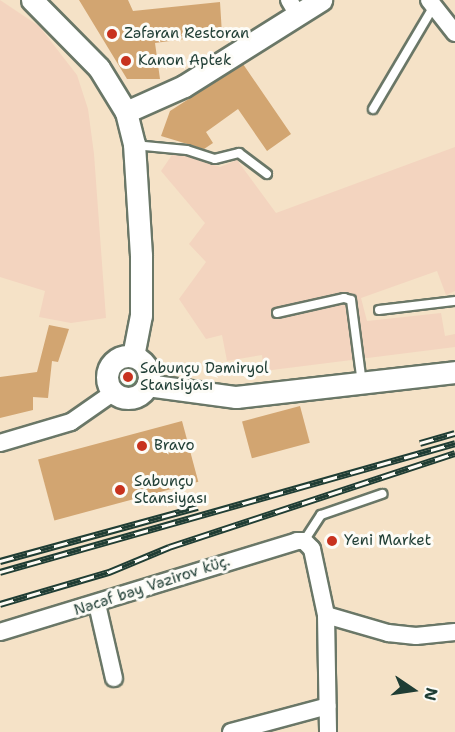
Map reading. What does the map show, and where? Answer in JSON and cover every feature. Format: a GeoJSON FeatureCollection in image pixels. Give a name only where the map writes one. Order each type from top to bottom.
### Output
{"type":"FeatureCollection","features":[{"type":"Feature","properties":{"kind":"street"},"geometry":{"type":"LineString","coordinates":[[32,0],[93,60],[126,112],[134,144],[142,289],[133,356]]}},
{"type":"Feature","properties":{"kind":"street"},"geometry":{"type":"LineString","coordinates":[[126,112],[184,86],[294,8],[321,0]]}},
{"type":"Feature","properties":{"kind":"street"},"geometry":{"type":"LineString","coordinates":[[431,3],[455,33]]}},
{"type":"Feature","properties":{"kind":"street"},"geometry":{"type":"LineString","coordinates":[[147,385],[147,368],[133,356],[120,357],[111,366],[108,376],[114,392],[129,398],[147,385],[236,397],[455,372]]}},
{"type":"Feature","properties":{"kind":"street"},"geometry":{"type":"LineString","coordinates":[[0,443],[71,422],[114,392]]}},
{"type":"Feature","properties":{"kind":"street","name":"Nəcəf bəy Vəzirov küç."},"geometry":{"type":"LineString","coordinates":[[0,632],[97,604],[290,541],[304,541]]}},
{"type":"Feature","properties":{"kind":"street"},"geometry":{"type":"LineString","coordinates":[[304,541],[312,549],[326,615],[328,732]]}},
{"type":"Feature","properties":{"kind":"street"},"geometry":{"type":"LineString","coordinates":[[97,604],[114,678]]}},
{"type":"Feature","properties":{"kind":"street"},"geometry":{"type":"LineString","coordinates":[[326,615],[388,633],[416,636],[455,632]]}},
{"type":"Feature","properties":{"kind":"street"},"geometry":{"type":"LineString","coordinates":[[231,732],[328,706]]}},
{"type":"Feature","properties":{"kind":"lane"},"geometry":{"type":"LineString","coordinates":[[374,109],[431,3]]}},
{"type":"Feature","properties":{"kind":"lane"},"geometry":{"type":"LineString","coordinates":[[134,144],[187,150],[215,159],[239,153],[267,174]]}},
{"type":"Feature","properties":{"kind":"lane"},"geometry":{"type":"LineString","coordinates":[[277,313],[345,298],[351,300],[362,383]]}},
{"type":"Feature","properties":{"kind":"lane"},"geometry":{"type":"LineString","coordinates":[[379,310],[455,301]]}},
{"type":"Feature","properties":{"kind":"lane"},"geometry":{"type":"LineString","coordinates":[[304,541],[321,515],[382,494]]}},
{"type":"Feature","properties":{"kind":"shaded area"},"geometry":{"type":"Polygon","coordinates":[[[0,0],[39,26],[77,75],[88,109],[94,154],[106,318],[71,323],[39,317],[45,291],[0,277],[0,0]]]}},
{"type":"Feature","properties":{"kind":"shaded area"},"geometry":{"type":"Polygon","coordinates":[[[455,147],[455,291],[446,295],[437,271],[361,298],[367,321],[441,313],[445,336],[455,334],[455,347],[264,371],[262,355],[227,361],[222,335],[206,339],[179,299],[206,262],[189,244],[205,223],[161,171],[174,152],[220,167],[237,160],[276,213],[455,147]]]}},
{"type":"Feature","properties":{"kind":"green space","name":"Sabunçu Dəmiryol Stansiyası"},"geometry":{"type":"Polygon","coordinates":[[[128,365],[133,366],[139,372],[139,382],[133,388],[128,389],[123,388],[117,382],[116,377],[117,372],[123,366],[128,365]]]}},
{"type":"Feature","properties":{"kind":"building"},"geometry":{"type":"Polygon","coordinates":[[[79,0],[128,0],[133,11],[220,2],[222,34],[155,43],[160,79],[127,79],[79,0]]]}},
{"type":"Feature","properties":{"kind":"building"},"geometry":{"type":"Polygon","coordinates":[[[243,64],[291,134],[267,151],[238,109],[206,132],[213,143],[204,149],[161,136],[170,111],[243,64]]]}},
{"type":"Feature","properties":{"kind":"building"},"geometry":{"type":"Polygon","coordinates":[[[49,325],[69,329],[58,362],[52,361],[48,398],[33,397],[33,410],[0,418],[0,377],[37,372],[49,325]]]}},
{"type":"Feature","properties":{"kind":"building"},"geometry":{"type":"Polygon","coordinates":[[[300,406],[310,443],[252,458],[242,422],[300,406]]]}},
{"type":"Feature","properties":{"kind":"building","name":"Sabunçu Stansiyası"},"geometry":{"type":"Polygon","coordinates":[[[182,421],[198,482],[54,520],[38,460],[182,421]]]}},
{"type":"Feature","properties":{"kind":"railway"},"geometry":{"type":"LineString","coordinates":[[420,443],[455,433]]}},
{"type":"Feature","properties":{"kind":"railway"},"geometry":{"type":"LineString","coordinates":[[0,572],[455,443]]}},
{"type":"Feature","properties":{"kind":"railway"},"geometry":{"type":"LineString","coordinates":[[0,604],[109,572],[169,547],[455,453]]}},
{"type":"Feature","properties":{"kind":"railway"},"geometry":{"type":"LineString","coordinates":[[0,561],[198,507]]}},
{"type":"Feature","properties":{"kind":"place","name":"Zəfəran Restoran"},"geometry":{"type":"Point","coordinates":[112,34]}},
{"type":"Feature","properties":{"kind":"place","name":"Kanon Aptek"},"geometry":{"type":"Point","coordinates":[126,61]}},
{"type":"Feature","properties":{"kind":"place","name":"Sabunçu Dəmiryol Stansiyası"},"geometry":{"type":"Point","coordinates":[128,377]}},
{"type":"Feature","properties":{"kind":"place","name":"Bravo"},"geometry":{"type":"Point","coordinates":[142,446]}},
{"type":"Feature","properties":{"kind":"place","name":"Sabunçu Stansiyası"},"geometry":{"type":"Point","coordinates":[120,490]}},
{"type":"Feature","properties":{"kind":"place","name":"Yeni Market"},"geometry":{"type":"Point","coordinates":[332,541]}}]}
